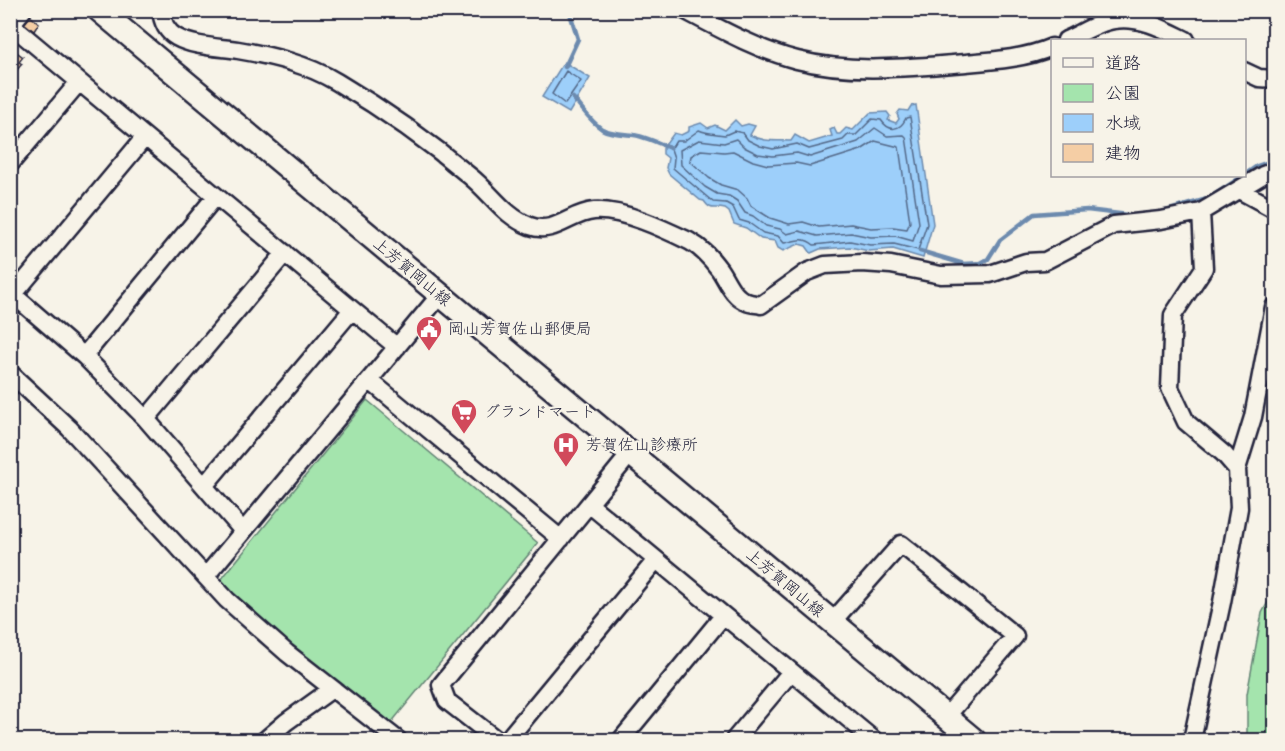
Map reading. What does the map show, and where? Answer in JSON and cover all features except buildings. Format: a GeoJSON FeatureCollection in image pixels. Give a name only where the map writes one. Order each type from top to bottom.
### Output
{"type":"FeatureCollection","features":[{"type":"Feature","properties":{"kind":"main road","name":"上芳賀岡山線"},"geometry":{"type":"LineString","coordinates":[[99,10],[974,741]]}},
{"type":"Feature","properties":{"kind":"street"},"geometry":{"type":"LineString","coordinates":[[23,10],[11,25],[397,347]]}},
{"type":"Feature","properties":{"kind":"street"},"geometry":{"type":"LineString","coordinates":[[161,10],[165,26],[177,38],[291,61],[337,82],[419,137],[472,178],[516,219],[529,226],[543,229],[556,226],[579,214],[594,211],[628,217],[702,248],[720,270],[726,284],[746,302],[761,304],[807,272],[825,265],[843,262],[891,265],[941,275],[990,274],[1026,262],[1046,261],[1114,225],[1161,220],[1201,212],[1263,175],[1275,171]]}},
{"type":"Feature","properties":{"kind":"street"},"geometry":{"type":"LineString","coordinates":[[684,10],[759,46],[797,60],[840,68],[978,62],[1010,58],[1051,47]]}},
{"type":"Feature","properties":{"kind":"street"},"geometry":{"type":"LineString","coordinates":[[1068,39],[1113,20],[1137,20],[1155,25],[1184,39]]}},
{"type":"Feature","properties":{"kind":"street"},"geometry":{"type":"LineString","coordinates":[[1246,72],[1259,78],[1275,79]]}},
{"type":"Feature","properties":{"kind":"street"},"geometry":{"type":"LineString","coordinates":[[10,164],[79,81]]}},
{"type":"Feature","properties":{"kind":"street"},"geometry":{"type":"LineString","coordinates":[[145,137],[12,294],[84,356],[146,419],[243,531]]}},
{"type":"Feature","properties":{"kind":"street"},"geometry":{"type":"LineString","coordinates":[[1239,190],[1275,209]]}},
{"type":"Feature","properties":{"kind":"street"},"geometry":{"type":"LineString","coordinates":[[84,356],[216,196]]}},
{"type":"Feature","properties":{"kind":"street"},"geometry":{"type":"LineString","coordinates":[[1201,212],[1204,268],[1173,315],[1170,388],[1186,422],[1224,454],[1237,469]]}},
{"type":"Feature","properties":{"kind":"street"},"geometry":{"type":"LineString","coordinates":[[146,419],[285,254]]}},
{"type":"Feature","properties":{"kind":"street"},"geometry":{"type":"LineString","coordinates":[[206,576],[440,295]]}},
{"type":"Feature","properties":{"kind":"street"},"geometry":{"type":"LineString","coordinates":[[1192,741],[1222,602],[1239,508],[1237,469],[1253,417],[1275,307]]}},
{"type":"Feature","properties":{"kind":"street"},"geometry":{"type":"LineString","coordinates":[[204,486],[352,310]]}},
{"type":"Feature","properties":{"kind":"street"},"geometry":{"type":"LineString","coordinates":[[10,373],[69,428],[251,623],[398,741]]}},
{"type":"Feature","properties":{"kind":"street"},"geometry":{"type":"LineString","coordinates":[[369,380],[561,539]]}},
{"type":"Feature","properties":{"kind":"street"},"geometry":{"type":"LineString","coordinates":[[497,741],[447,701],[441,685],[630,454]]}},
{"type":"Feature","properties":{"kind":"street"},"geometry":{"type":"LineString","coordinates":[[589,504],[874,741]]}},
{"type":"Feature","properties":{"kind":"street"},"geometry":{"type":"LineString","coordinates":[[832,622],[901,544],[1015,636],[946,717]]}},
{"type":"Feature","properties":{"kind":"street"},"geometry":{"type":"LineString","coordinates":[[507,741],[656,560]]}},
{"type":"Feature","properties":{"kind":"street"},"geometry":{"type":"LineString","coordinates":[[621,741],[723,616]]}},
{"type":"Feature","properties":{"kind":"street"},"geometry":{"type":"LineString","coordinates":[[734,741],[791,672]]}},
{"type":"Feature","properties":{"kind":"street"},"geometry":{"type":"LineString","coordinates":[[265,741],[286,722],[332,689]]}},
{"type":"Feature","properties":{"kind":"street"},"geometry":{"type":"LineString","coordinates":[[846,741],[858,727]]}},
{"type":"Feature","properties":{"kind":"green space"},"geometry":{"type":"Polygon","coordinates":[[[367,400],[538,543],[391,723],[263,624],[220,581],[367,400]]]}},
{"type":"Feature","properties":{"kind":"green space"},"geometry":{"type":"Polygon","coordinates":[[[1274,591],[1274,740],[1247,740],[1247,694],[1262,613],[1274,591]]]}},
{"type":"Feature","properties":{"kind":"water"},"geometry":{"type":"Polygon","coordinates":[[[564,62],[590,78],[569,113],[542,97],[564,62]]]}},
{"type":"Feature","properties":{"kind":"water"},"geometry":{"type":"Polygon","coordinates":[[[916,105],[933,224],[923,258],[893,249],[869,251],[850,247],[820,249],[811,253],[806,246],[799,244],[783,251],[778,248],[775,241],[761,239],[746,228],[734,224],[729,212],[725,209],[713,208],[700,200],[669,174],[666,168],[668,158],[663,154],[663,148],[674,133],[681,135],[689,131],[689,127],[701,123],[708,128],[715,125],[725,130],[735,120],[741,126],[748,124],[755,126],[750,135],[761,139],[791,141],[795,135],[809,143],[832,136],[830,130],[834,128],[837,134],[846,128],[853,130],[870,113],[887,112],[890,116],[888,120],[896,123],[900,110],[908,111],[911,106],[916,105]]]}},
{"type":"Feature","properties":{"kind":"waterway"},"geometry":{"type":"LineString","coordinates":[[565,67],[578,39],[569,10]]}},
{"type":"Feature","properties":{"kind":"waterway"},"geometry":{"type":"LineString","coordinates":[[573,98],[590,119],[605,131],[643,137],[670,148]]}},
{"type":"Feature","properties":{"kind":"waterway"},"geometry":{"type":"LineString","coordinates":[[1246,174],[1257,166],[1274,160]]}},
{"type":"Feature","properties":{"kind":"waterway"},"geometry":{"type":"LineString","coordinates":[[1214,195],[1241,177]]}},
{"type":"Feature","properties":{"kind":"waterway"},"geometry":{"type":"LineString","coordinates":[[1166,211],[1207,199]]}},
{"type":"Feature","properties":{"kind":"waterway"},"geometry":{"type":"LineString","coordinates":[[920,251],[964,264],[981,263],[988,259],[1000,240],[1034,214],[1087,210],[1128,215]]}},
{"type":"Feature","properties":{"kind":"place","name":"岡山芳賀佐山郵便局"},"geometry":{"type":"Point","coordinates":[429,352]}},
{"type":"Feature","properties":{"kind":"place","name":"グランドマート"},"geometry":{"type":"Point","coordinates":[464,435]}},
{"type":"Feature","properties":{"kind":"place","name":"芳賀佐山診療所"},"geometry":{"type":"Point","coordinates":[566,468]}}]}
